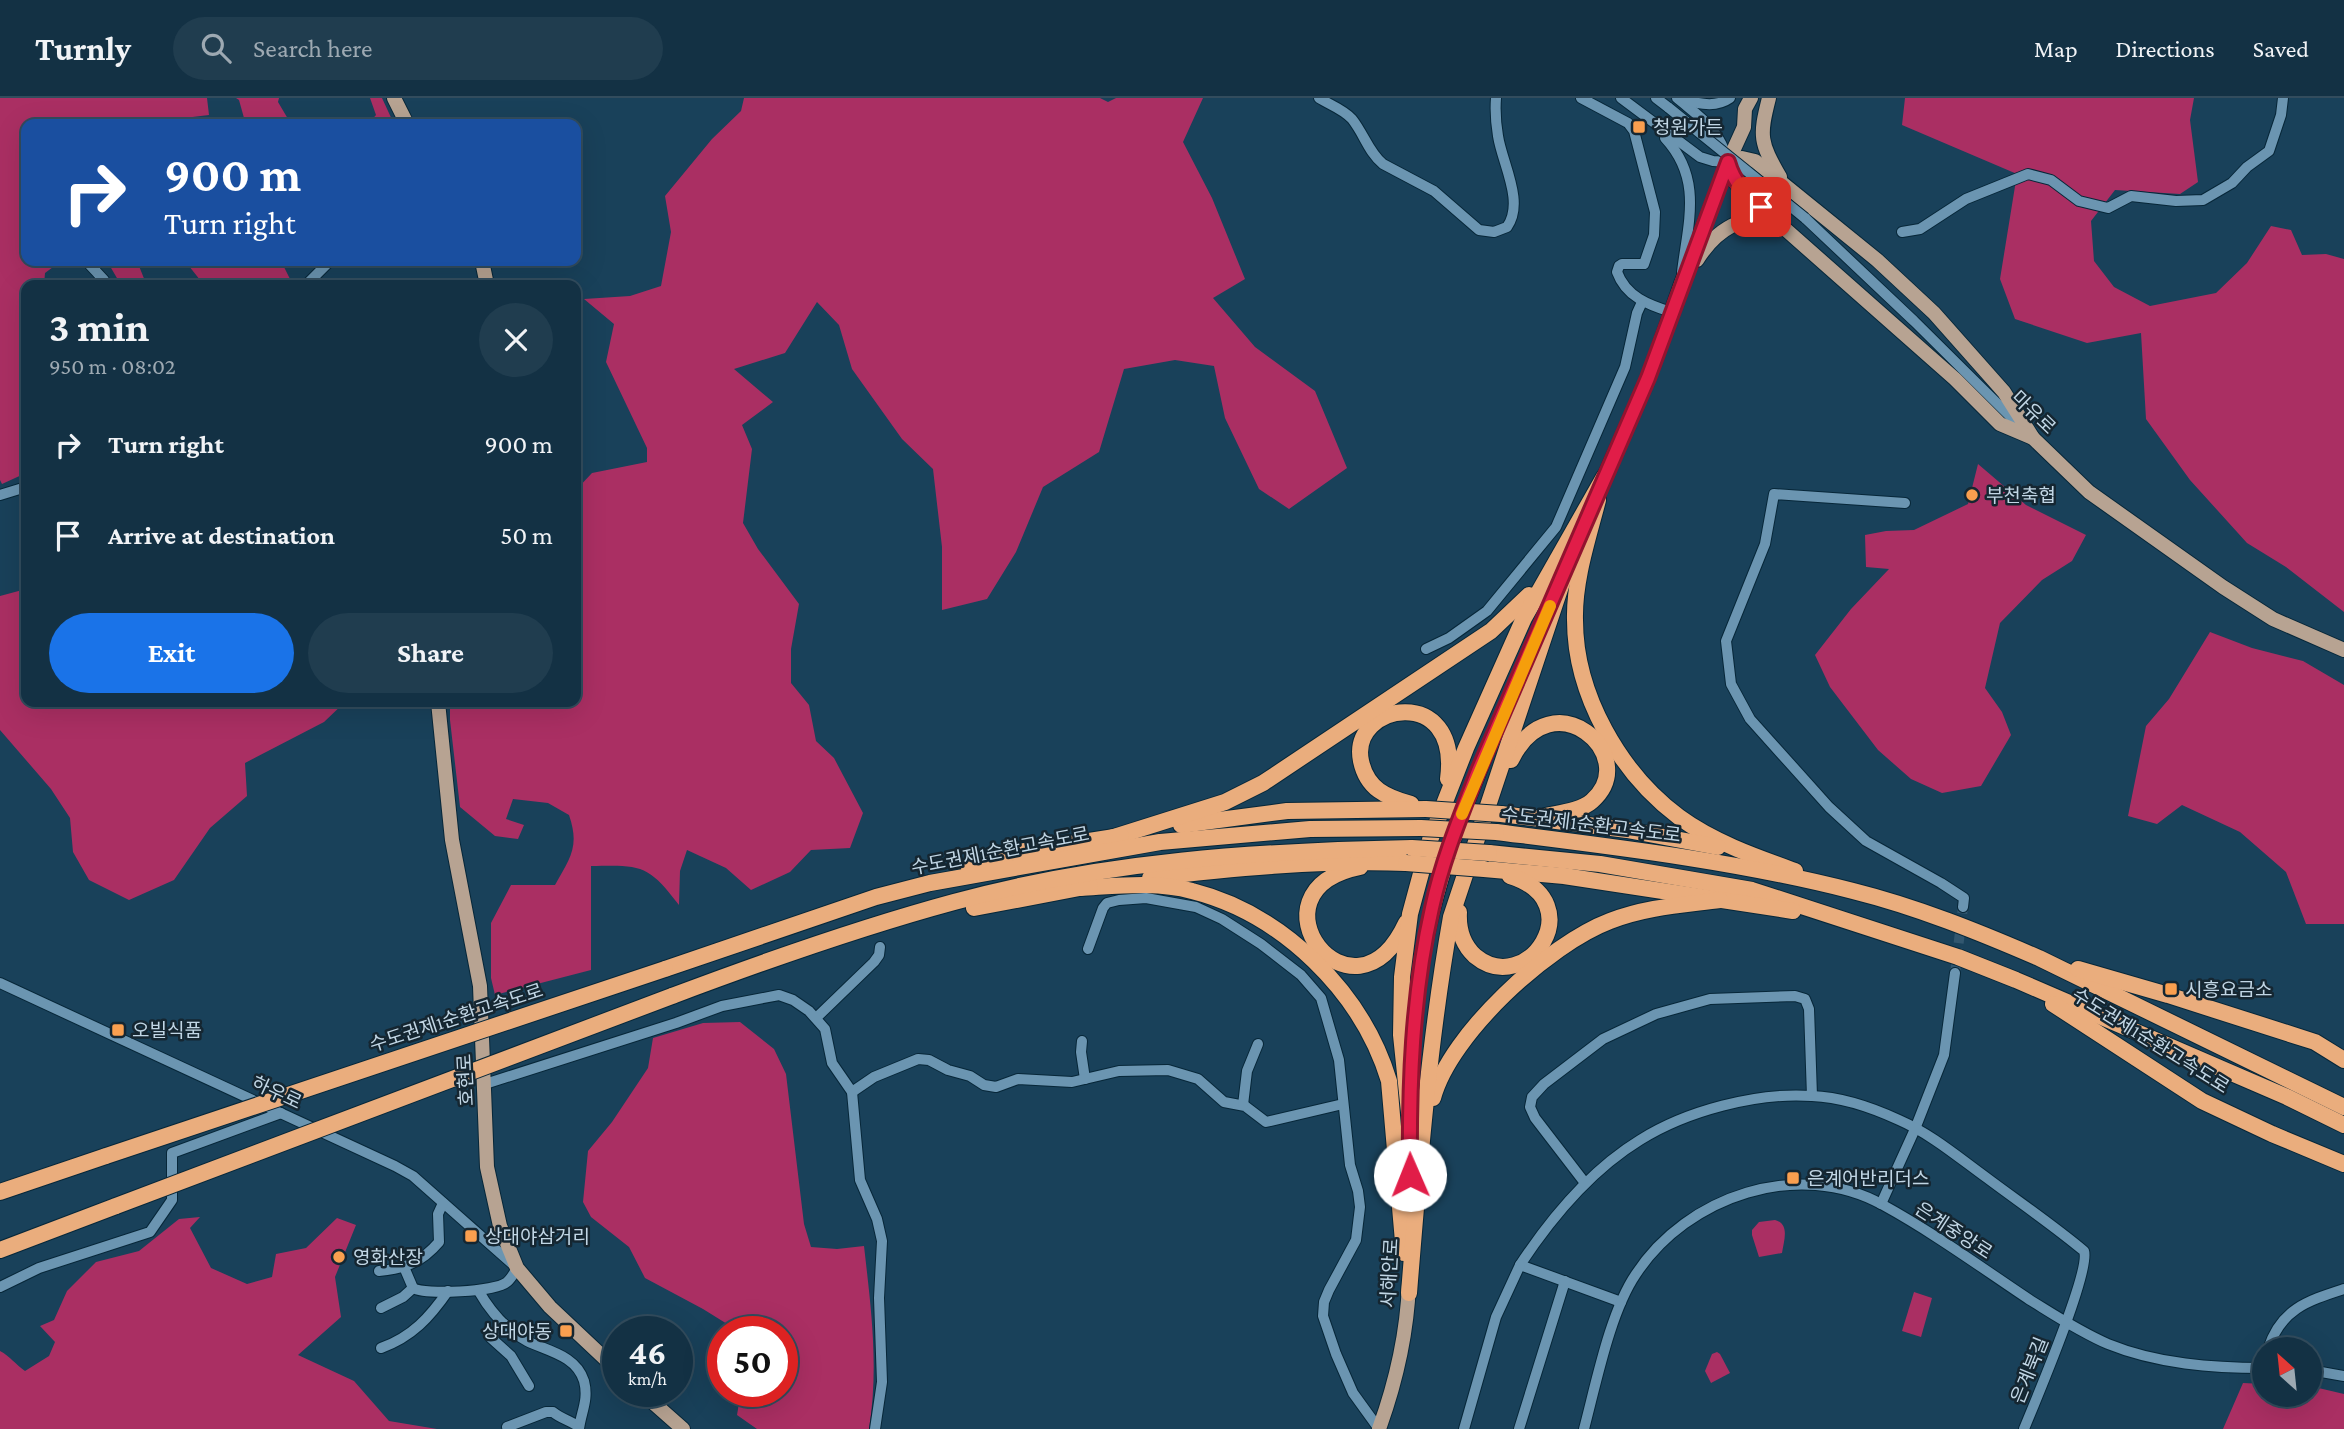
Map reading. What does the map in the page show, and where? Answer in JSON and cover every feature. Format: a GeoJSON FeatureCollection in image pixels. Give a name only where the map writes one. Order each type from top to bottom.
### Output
{"type":"FeatureCollection","features":[{"type":"Feature","properties":{"kind":"highway"},"geometry":{"type":"LineString","coordinates":[[1409,1112],[1401,1035],[1402,977],[1410,914],[1430,841],[1446,796],[1524,618],[1604,477]]}},
{"type":"Feature","properties":{"kind":"highway"},"geometry":{"type":"LineString","coordinates":[[1604,477],[1579,578],[1575,617],[1576,648],[1592,703],[1612,742],[1635,774],[1660,801],[1698,829],[1774,863]]}},
{"type":"Feature","properties":{"kind":"highway"},"geometry":{"type":"LineString","coordinates":[[1111,838],[1225,802],[1263,783],[1491,631],[1531,592],[1570,540]]}},
{"type":"Feature","properties":{"kind":"highway"},"geometry":{"type":"LineString","coordinates":[[1409,1293],[1420,1152],[1451,917],[1569,562]]}},
{"type":"Feature","properties":{"kind":"highway"},"geometry":{"type":"LineString","coordinates":[[1426,809],[1388,798],[1373,788],[1363,772],[1359,753],[1362,739],[1378,721],[1390,714],[1409,711],[1434,722],[1447,744],[1450,761],[1446,796]]}},
{"type":"Feature","properties":{"kind":"highway"},"geometry":{"type":"LineString","coordinates":[[1494,793],[1514,754],[1533,732],[1559,722],[1575,724],[1587,731],[1603,752],[1606,767],[1603,785],[1590,803],[1566,812],[1536,818]]}},
{"type":"Feature","properties":{"kind":"highway"},"geometry":{"type":"LineString","coordinates":[[930,883],[1011,853],[1216,819],[1287,811],[1426,809],[1536,818],[1708,844],[1774,863],[1854,891]]}},
{"type":"Feature","properties":{"kind":"highway","name":"수도권제1순환고속도로"},"geometry":{"type":"LineString","coordinates":[[0,1192],[876,897],[930,883],[1160,842],[1310,829],[1421,828],[1496,832],[1689,858],[1854,891],[1960,927],[2039,958],[2344,1107]]}},
{"type":"Feature","properties":{"kind":"highway","name":"수도권제1순환고속도로"},"geometry":{"type":"LineString","coordinates":[[0,1250],[672,996],[858,930],[956,901],[1077,875],[1247,854],[1404,858],[1489,853],[1601,864],[1752,890],[1958,957],[2016,980],[2287,1097],[2344,1125]]}},
{"type":"Feature","properties":{"kind":"highway"},"geometry":{"type":"LineString","coordinates":[[1404,858],[1346,870],[1328,879],[1317,888],[1307,912],[1310,933],[1323,954],[1344,965],[1355,966],[1368,963],[1389,949],[1410,914]]}},
{"type":"Feature","properties":{"kind":"highway"},"geometry":{"type":"LineString","coordinates":[[858,930],[1080,888],[1261,867],[1404,858],[1563,876],[1839,918]]}},
{"type":"Feature","properties":{"kind":"highway"},"geometry":{"type":"LineString","coordinates":[[1461,886],[1459,930],[1469,950],[1478,958],[1501,966],[1524,962],[1545,943],[1549,919],[1543,898],[1524,881],[1484,869]]}},
{"type":"Feature","properties":{"kind":"highway"},"geometry":{"type":"LineString","coordinates":[[1080,888],[1157,885],[1192,891],[1255,915],[1287,936],[1317,965],[1356,1011],[1373,1038],[1389,1081],[1409,1293]]}},
{"type":"Feature","properties":{"kind":"highway"},"geometry":{"type":"LineString","coordinates":[[1420,1152],[1434,1094],[1458,1046],[1479,1019],[1543,962],[1576,937],[1607,922],[1658,907],[1720,900]]}},
{"type":"Feature","properties":{"kind":"highway","name":"수도권제1순환고속도로"},"geometry":{"type":"LineString","coordinates":[[2039,958],[2168,995],[2315,1042],[2344,1060]]}},
{"type":"Feature","properties":{"kind":"highway","name":"수도권제1순환고속도로"},"geometry":{"type":"LineString","coordinates":[[2016,980],[2202,1101],[2344,1164]]}},
{"type":"Feature","properties":{"kind":"main road"},"geometry":{"type":"LineString","coordinates":[[394,98],[404,119]]}},
{"type":"Feature","properties":{"kind":"main road","name":"서해안로"},"geometry":{"type":"LineString","coordinates":[[1379,1429],[1396,1382],[1409,1293],[1411,1056],[1415,1007],[1432,906],[1478,771],[1648,378],[1681,284],[1744,127],[1745,109],[1751,98]]}},
{"type":"Feature","properties":{"kind":"main road"},"geometry":{"type":"LineString","coordinates":[[1769,98],[1761,128],[1762,140],[1785,184]]}},
{"type":"Feature","properties":{"kind":"main road","name":"서해안로"},"geometry":{"type":"LineString","coordinates":[[1744,127],[1758,115],[1769,98]]}},
{"type":"Feature","properties":{"kind":"main road"},"geometry":{"type":"LineString","coordinates":[[1729,159],[1755,161],[1877,260],[1934,313],[2004,392],[2033,438],[2000,424],[1955,379],[1741,190],[1732,178],[1729,159]]}},
{"type":"Feature","properties":{"kind":"main road"},"geometry":{"type":"LineString","coordinates":[[1681,284],[1712,239],[1722,230],[1749,220],[1773,226],[1819,260]]}},
{"type":"Feature","properties":{"kind":"main road","name":"마유로"},"geometry":{"type":"LineString","coordinates":[[2033,438],[2088,492],[2223,587],[2273,619],[2344,650]]}},
{"type":"Feature","properties":{"kind":"main road","name":"호현로"},"geometry":{"type":"LineString","coordinates":[[439,707],[452,840],[480,986],[487,1167],[500,1226],[517,1268],[550,1307],[602,1356]]}},
{"type":"Feature","properties":{"kind":"main road"},"geometry":{"type":"LineString","coordinates":[[658,1407],[683,1429]]}},
{"type":"Feature","properties":{"kind":"street"},"geometry":{"type":"LineString","coordinates":[[1319,98],[1340,109],[1351,119],[1376,159],[1434,191],[1472,225],[1487,232],[1507,227],[1513,207],[1498,137],[1496,98]]}},
{"type":"Feature","properties":{"kind":"street"},"geometry":{"type":"LineString","coordinates":[[1581,98],[1628,123],[1637,137],[1655,212],[1654,234],[1644,264],[1622,264],[1617,272],[1624,285],[1642,302],[1671,313]]}},
{"type":"Feature","properties":{"kind":"street"},"geometry":{"type":"LineString","coordinates":[[1621,98],[1700,157],[1713,161],[1729,159],[1713,128],[1679,98]]}},
{"type":"Feature","properties":{"kind":"street","name":"마유로"},"geometry":{"type":"LineString","coordinates":[[1656,98],[1805,218],[2033,438]]}},
{"type":"Feature","properties":{"kind":"street"},"geometry":{"type":"LineString","coordinates":[[1679,98],[1693,103],[1709,104],[1724,102],[1730,98]]}},
{"type":"Feature","properties":{"kind":"street"},"geometry":{"type":"LineString","coordinates":[[1902,232],[1920,229],[1966,200],[2028,174],[2051,180],[2079,201],[2108,208],[2131,196],[2176,201],[2203,200],[2232,183],[2247,167],[2269,151],[2281,116],[2283,98]]}},
{"type":"Feature","properties":{"kind":"street"},"geometry":{"type":"LineString","coordinates":[[1649,121],[1673,147],[1688,174],[1690,202],[1681,284]]}},
{"type":"Feature","properties":{"kind":"street"},"geometry":{"type":"LineString","coordinates":[[91,266],[104,280]]}},
{"type":"Feature","properties":{"kind":"street"},"geometry":{"type":"LineString","coordinates":[[311,280],[325,266]]}},
{"type":"Feature","properties":{"kind":"street"},"geometry":{"type":"LineString","coordinates":[[1426,649],[1449,638],[1486,611],[1556,527],[1625,367],[1642,302]]}},
{"type":"Feature","properties":{"kind":"street"},"geometry":{"type":"LineString","coordinates":[[0,495],[21,489]]}},
{"type":"Feature","properties":{"kind":"street"},"geometry":{"type":"LineString","coordinates":[[1905,503],[1774,494],[1765,544],[1726,641],[1731,684],[1750,719],[1829,807],[1866,841],[1964,898],[1963,907]]}},
{"type":"Feature","properties":{"kind":"street"},"geometry":{"type":"LineString","coordinates":[[1088,949],[1107,903],[1146,898],[1174,902],[1195,907],[1239,929],[1301,975],[1321,998],[1339,1060],[1350,1165],[1360,1198],[1356,1240],[1329,1290],[1324,1302],[1323,1316],[1353,1393],[1379,1429]]}},
{"type":"Feature","properties":{"kind":"street"},"geometry":{"type":"LineString","coordinates":[[816,1018],[874,961],[879,955],[880,947]]}},
{"type":"Feature","properties":{"kind":"street"},"geometry":{"type":"LineString","coordinates":[[1881,1204],[1915,1129],[1944,1055],[1955,973]]}},
{"type":"Feature","properties":{"kind":"street","name":"하우로"},"geometry":{"type":"LineString","coordinates":[[0,983],[406,1172],[517,1268]]}},
{"type":"Feature","properties":{"kind":"street"},"geometry":{"type":"LineString","coordinates":[[485,1084],[676,1023],[717,1007],[779,995],[793,1000],[809,1011],[826,1032],[832,1063],[852,1092],[860,1181],[877,1219],[883,1241],[879,1298],[882,1382],[875,1429]]}},
{"type":"Feature","properties":{"kind":"street"},"geometry":{"type":"LineString","coordinates":[[1585,1183],[1535,1118],[1530,1107],[1532,1097],[1544,1084],[1603,1039],[1656,1014],[1710,999],[1789,996],[1805,999],[1809,1009],[1812,1096]]}},
{"type":"Feature","properties":{"kind":"street"},"geometry":{"type":"LineString","coordinates":[[1082,1041],[1085,1079]]}},
{"type":"Feature","properties":{"kind":"street"},"geometry":{"type":"LineString","coordinates":[[1243,1105],[1247,1071],[1258,1044]]}},
{"type":"Feature","properties":{"kind":"street"},"geometry":{"type":"LineString","coordinates":[[852,1092],[874,1077],[918,1059],[929,1060],[948,1070],[996,1087],[1018,1079],[1061,1082],[1119,1071],[1168,1070],[1198,1079],[1224,1102],[1243,1105],[1260,1119],[1269,1122],[1343,1104]]}},
{"type":"Feature","properties":{"kind":"street"},"geometry":{"type":"LineString","coordinates":[[1464,1429],[1496,1317],[1520,1265],[1536,1241],[1585,1183],[1639,1140],[1672,1122],[1700,1112],[1745,1102],[1812,1096],[1860,1105],[1915,1129]]}},
{"type":"Feature","properties":{"kind":"street"},"geometry":{"type":"LineString","coordinates":[[0,1287],[39,1268],[150,1232],[172,1199],[172,1153],[281,1113]]}},
{"type":"Feature","properties":{"kind":"street","name":"은계북길"},"geometry":{"type":"LineString","coordinates":[[1915,1129],[1930,1137],[2084,1251],[2085,1263],[2066,1323],[2024,1429]]}},
{"type":"Feature","properties":{"kind":"street","name":"은계중앙로"},"geometry":{"type":"LineString","coordinates":[[1584,1429],[1622,1301],[1634,1275],[1669,1235],[1702,1211],[1734,1196],[1779,1187],[1821,1186],[1881,1204],[2066,1323],[2108,1344],[2150,1358],[2222,1367],[2252,1368]]}},
{"type":"Feature","properties":{"kind":"street"},"geometry":{"type":"LineString","coordinates":[[379,1271],[404,1268],[421,1259],[439,1242],[438,1214],[443,1203]]}},
{"type":"Feature","properties":{"kind":"street"},"geometry":{"type":"LineString","coordinates":[[1520,1265],[1622,1301]]}},
{"type":"Feature","properties":{"kind":"street"},"geometry":{"type":"LineString","coordinates":[[404,1268],[413,1288],[427,1293],[491,1289],[508,1282],[517,1268]]}},
{"type":"Feature","properties":{"kind":"street"},"geometry":{"type":"LineString","coordinates":[[1519,1429],[1565,1281]]}},
{"type":"Feature","properties":{"kind":"street"},"geometry":{"type":"LineString","coordinates":[[381,1308],[403,1297],[413,1288]]}},
{"type":"Feature","properties":{"kind":"street"},"geometry":{"type":"LineString","coordinates":[[2273,1337],[2295,1308],[2344,1289]]}},
{"type":"Feature","properties":{"kind":"street"},"geometry":{"type":"LineString","coordinates":[[478,1290],[488,1307],[504,1324],[527,1341],[554,1350],[579,1371],[583,1380],[584,1414],[579,1428],[571,1420],[552,1412],[507,1427]]}},
{"type":"Feature","properties":{"kind":"street"},"geometry":{"type":"LineString","coordinates":[[381,1348],[406,1337],[419,1326],[448,1291]]}},
{"type":"Feature","properties":{"kind":"street"},"geometry":{"type":"LineString","coordinates":[[504,1324],[491,1338],[511,1356],[529,1386]]}},
{"type":"Feature","properties":{"kind":"street"},"geometry":{"type":"LineString","coordinates":[[2322,1372],[2344,1377]]}},
{"type":"Feature","properties":{"kind":"shaded area"},"geometry":{"type":"Polygon","coordinates":[[[0,98],[207,98],[209,115],[176,119],[21,119],[21,266],[54,266],[45,273],[44,280],[21,280],[21,475],[2,484],[0,98]]]}},
{"type":"Feature","properties":{"kind":"shaded area"},"geometry":{"type":"Polygon","coordinates":[[[236,98],[279,98],[278,102],[288,119],[246,119],[236,98]]]}},
{"type":"Feature","properties":{"kind":"shaded area"},"geometry":{"type":"Polygon","coordinates":[[[370,98],[382,98],[392,119],[372,119],[376,115],[370,98]]]}},
{"type":"Feature","properties":{"kind":"shaded area"},"geometry":{"type":"Polygon","coordinates":[[[744,98],[1100,98],[1108,102],[1116,98],[1203,98],[1183,142],[1212,198],[1245,279],[1213,298],[1255,347],[1315,391],[1347,468],[1289,509],[1259,489],[1225,418],[1214,366],[1175,360],[1124,369],[1099,452],[1043,487],[1016,552],[987,599],[942,610],[942,547],[933,469],[902,439],[852,369],[839,325],[817,302],[785,353],[734,369],[773,402],[742,425],[752,449],[743,523],[758,549],[799,604],[791,649],[791,683],[809,705],[816,741],[834,758],[863,813],[850,848],[811,850],[790,872],[751,890],[726,868],[687,850],[680,871],[679,905],[659,881],[642,870],[621,866],[591,866],[591,970],[495,995],[491,978],[491,923],[511,885],[555,885],[572,852],[574,836],[569,815],[548,803],[513,799],[506,819],[524,825],[518,839],[495,836],[460,807],[450,707],[581,707],[581,485],[592,473],[647,462],[647,448],[606,362],[614,324],[584,299],[630,296],[661,286],[671,232],[665,196],[712,139],[741,111],[744,98]]]}},
{"type":"Feature","properties":{"kind":"shaded area"},"geometry":{"type":"Polygon","coordinates":[[[1905,98],[2194,98],[2190,120],[2198,182],[2180,194],[2115,190],[2091,221],[2094,261],[2114,287],[2150,306],[2216,293],[2247,263],[2271,226],[2291,230],[2302,255],[2326,254],[2344,259],[2344,612],[2286,567],[2247,543],[2190,480],[2146,419],[2141,333],[2087,343],[2015,319],[2000,279],[2017,174],[1902,125],[1905,98]]]}},
{"type":"Feature","properties":{"kind":"shaded area"},"geometry":{"type":"Polygon","coordinates":[[[110,266],[139,266],[145,280],[118,280],[110,266]]]}},
{"type":"Feature","properties":{"kind":"shaded area"},"geometry":{"type":"Polygon","coordinates":[[[189,266],[284,266],[290,279],[289,280],[200,280],[189,266]]]}},
{"type":"Feature","properties":{"kind":"shaded area"},"geometry":{"type":"Polygon","coordinates":[[[1978,464],[2026,505],[2086,535],[2072,561],[2042,580],[2000,623],[1985,688],[2002,712],[2011,735],[1981,786],[1942,793],[1911,779],[1878,750],[1830,687],[1815,655],[1851,609],[1889,569],[1866,567],[1865,535],[1914,530],[1968,504],[1978,464]]]}},
{"type":"Feature","properties":{"kind":"shaded area"},"geometry":{"type":"Polygon","coordinates":[[[21,590],[21,707],[340,707],[324,722],[245,763],[247,796],[210,828],[174,880],[129,900],[89,880],[73,852],[70,818],[51,789],[0,730],[0,596],[21,590]]]}},
{"type":"Feature","properties":{"kind":"shaded area"},"geometry":{"type":"Polygon","coordinates":[[[2210,632],[2252,648],[2303,661],[2344,685],[2344,924],[2306,924],[2286,872],[2240,832],[2182,805],[2157,824],[2128,816],[2146,726],[2169,699],[2210,632]]]}},
{"type":"Feature","properties":{"kind":"shaded area"},"geometry":{"type":"Polygon","coordinates":[[[740,1022],[774,1049],[786,1074],[804,1224],[811,1247],[837,1249],[864,1246],[874,1360],[869,1429],[757,1429],[737,1415],[738,1407],[798,1407],[798,1316],[714,1316],[645,1278],[629,1247],[591,1217],[583,1202],[588,1151],[612,1122],[648,1068],[653,1038],[703,1023],[740,1022]]]}},
{"type":"Feature","properties":{"kind":"shaded area"},"geometry":{"type":"Polygon","coordinates":[[[200,1217],[190,1228],[211,1268],[247,1284],[272,1277],[276,1254],[306,1248],[337,1218],[356,1225],[335,1277],[341,1317],[298,1355],[354,1381],[389,1421],[437,1429],[0,1429],[0,1351],[25,1371],[49,1356],[55,1342],[40,1326],[54,1320],[67,1291],[96,1262],[139,1251],[179,1219],[200,1217]]]}},
{"type":"Feature","properties":{"kind":"shaded area"},"geometry":{"type":"Polygon","coordinates":[[[1775,1220],[1783,1225],[1784,1229],[1782,1253],[1759,1257],[1752,1230],[1759,1222],[1775,1220]]]}},
{"type":"Feature","properties":{"kind":"shaded area"},"geometry":{"type":"Polygon","coordinates":[[[1914,1292],[1932,1298],[1921,1337],[1902,1331],[1914,1292]]]}},
{"type":"Feature","properties":{"kind":"shaded area"},"geometry":{"type":"Polygon","coordinates":[[[1717,1352],[1730,1373],[1711,1383],[1705,1371],[1712,1354],[1717,1352]]]}},
{"type":"Feature","properties":{"kind":"shaded area"},"geometry":{"type":"Polygon","coordinates":[[[2243,1383],[2252,1383],[2252,1407],[2322,1407],[2322,1389],[2344,1394],[2344,1429],[2223,1429],[2243,1383]]]}},
{"type":"Feature","properties":{"kind":"tunnel"},"geometry":{"type":"LineString","coordinates":[[1955,973],[1963,907]]}},
{"type":"Feature","properties":{"kind":"slow traffic"},"geometry":{"type":"LineString","coordinates":[[1462,814],[1550,606]]}},
{"type":"Feature","properties":{"kind":"place","name":"청원가든"},"geometry":{"type":"Point","coordinates":[1639,127]}},
{"type":"Feature","properties":{"kind":"place","name":"부천축협"},"geometry":{"type":"Point","coordinates":[1972,495]}},
{"type":"Feature","properties":{"kind":"place","name":"시흥요금소"},"geometry":{"type":"Point","coordinates":[2171,989]}},
{"type":"Feature","properties":{"kind":"place","name":"오빌식품"},"geometry":{"type":"Point","coordinates":[118,1030]}},
{"type":"Feature","properties":{"kind":"place","name":"은계어반리더스"},"geometry":{"type":"Point","coordinates":[1793,1178]}},
{"type":"Feature","properties":{"kind":"place","name":"상대야삼거리"},"geometry":{"type":"Point","coordinates":[471,1236]}},
{"type":"Feature","properties":{"kind":"place","name":"영화산장"},"geometry":{"type":"Point","coordinates":[339,1257]}},
{"type":"Feature","properties":{"kind":"place","name":"상대야동"},"geometry":{"type":"Point","coordinates":[566,1331]}},
{"type":"Feature","properties":{"kind":"route"},"geometry":{"type":"LineString","coordinates":[[1410,1175],[1409,1112],[1415,1007],[1432,906],[1454,836],[1478,771],[1648,378],[1728,162],[1732,178],[1741,190],[1761,207]]}}]}
